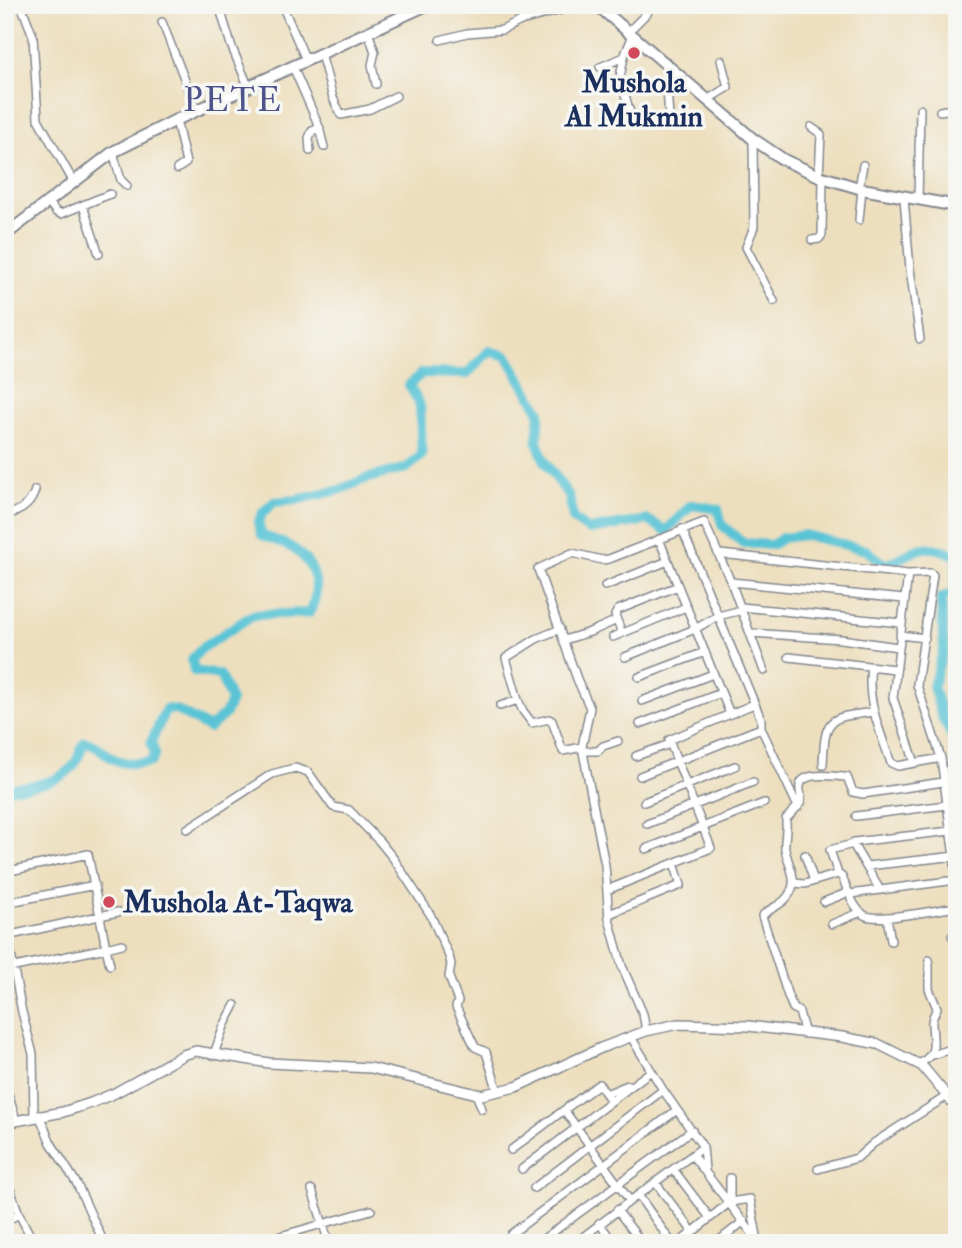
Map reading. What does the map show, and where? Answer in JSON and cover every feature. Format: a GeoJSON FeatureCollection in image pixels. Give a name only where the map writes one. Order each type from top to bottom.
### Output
{"type":"FeatureCollection","features":[{"type":"Feature","properties":{"kind":"main road"},"geometry":{"type":"LineString","coordinates":[[5,235],[113,152],[176,120],[427,5]]}},
{"type":"Feature","properties":{"kind":"main road"},"geometry":{"type":"LineString","coordinates":[[597,5],[753,139],[784,160],[821,176],[861,188],[957,206]]}},
{"type":"Feature","properties":{"kind":"street"},"geometry":{"type":"LineString","coordinates":[[21,5],[33,36],[38,119],[73,181]]}},
{"type":"Feature","properties":{"kind":"street"},"geometry":{"type":"LineString","coordinates":[[219,5],[231,45],[249,88]]}},
{"type":"Feature","properties":{"kind":"street"},"geometry":{"type":"LineString","coordinates":[[282,5],[306,61]]}},
{"type":"Feature","properties":{"kind":"street"},"geometry":{"type":"LineString","coordinates":[[440,40],[467,33],[502,30],[521,21],[579,5]]}},
{"type":"Feature","properties":{"kind":"street"},"geometry":{"type":"LineString","coordinates":[[630,113],[620,77],[631,33],[648,12],[646,5]]}},
{"type":"Feature","properties":{"kind":"street"},"geometry":{"type":"LineString","coordinates":[[162,22],[197,111]]}},
{"type":"Feature","properties":{"kind":"street"},"geometry":{"type":"LineString","coordinates":[[368,32],[375,52],[372,65],[376,84]]}},
{"type":"Feature","properties":{"kind":"street"},"geometry":{"type":"LineString","coordinates":[[321,54],[341,115],[370,109],[396,96]]}},
{"type":"Feature","properties":{"kind":"street"},"geometry":{"type":"LineString","coordinates":[[600,67],[624,57]]}},
{"type":"Feature","properties":{"kind":"street"},"geometry":{"type":"LineString","coordinates":[[707,100],[728,87],[721,60]]}},
{"type":"Feature","properties":{"kind":"street"},"geometry":{"type":"LineString","coordinates":[[293,67],[320,128],[324,147]]}},
{"type":"Feature","properties":{"kind":"street"},"geometry":{"type":"LineString","coordinates":[[669,118],[667,87],[676,74]]}},
{"type":"Feature","properties":{"kind":"street"},"geometry":{"type":"LineString","coordinates":[[940,111],[957,108]]}},
{"type":"Feature","properties":{"kind":"street"},"geometry":{"type":"LineString","coordinates":[[918,200],[920,109]]}},
{"type":"Feature","properties":{"kind":"street"},"geometry":{"type":"LineString","coordinates":[[176,120],[186,163],[177,169]]}},
{"type":"Feature","properties":{"kind":"street"},"geometry":{"type":"LineString","coordinates":[[811,127],[821,134],[822,235],[819,239],[812,240]]}},
{"type":"Feature","properties":{"kind":"street"},"geometry":{"type":"LineString","coordinates":[[310,151],[310,134],[320,128]]}},
{"type":"Feature","properties":{"kind":"street"},"geometry":{"type":"LineString","coordinates":[[753,139],[754,227],[746,247],[774,301]]}},
{"type":"Feature","properties":{"kind":"street"},"geometry":{"type":"LineString","coordinates":[[113,152],[121,180],[127,186]]}},
{"type":"Feature","properties":{"kind":"street"},"geometry":{"type":"LineString","coordinates":[[859,220],[863,165]]}},
{"type":"Feature","properties":{"kind":"street"},"geometry":{"type":"LineString","coordinates":[[48,201],[59,214],[110,194]]}},
{"type":"Feature","properties":{"kind":"street"},"geometry":{"type":"LineString","coordinates":[[904,198],[920,339]]}},
{"type":"Feature","properties":{"kind":"street"},"geometry":{"type":"LineString","coordinates":[[83,206],[99,254]]}},
{"type":"Feature","properties":{"kind":"street"},"geometry":{"type":"LineString","coordinates":[[5,515],[28,504],[35,490]]}},
{"type":"Feature","properties":{"kind":"street"},"geometry":{"type":"LineString","coordinates":[[646,1031],[638,998],[622,966],[609,914],[606,865],[583,749],[590,708],[537,571],[539,567],[572,553],[602,560],[609,559],[682,529],[706,523],[732,582],[764,671]]}},
{"type":"Feature","properties":{"kind":"street"},"geometry":{"type":"LineString","coordinates":[[682,529],[754,704],[761,728],[798,807]]}},
{"type":"Feature","properties":{"kind":"street"},"geometry":{"type":"LineString","coordinates":[[659,538],[730,714]]}},
{"type":"Feature","properties":{"kind":"street"},"geometry":{"type":"LineString","coordinates":[[720,554],[908,574],[930,573],[934,579],[917,685],[941,758],[956,856],[957,880],[850,893],[824,902]]}},
{"type":"Feature","properties":{"kind":"street"},"geometry":{"type":"LineString","coordinates":[[605,586],[668,561]]}},
{"type":"Feature","properties":{"kind":"street"},"geometry":{"type":"LineString","coordinates":[[908,574],[893,698],[915,763]]}},
{"type":"Feature","properties":{"kind":"street"},"geometry":{"type":"LineString","coordinates":[[732,582],[904,599]]}},
{"type":"Feature","properties":{"kind":"street"},"geometry":{"type":"LineString","coordinates":[[622,633],[615,615],[618,610],[678,586]]}},
{"type":"Feature","properties":{"kind":"street"},"geometry":{"type":"LineString","coordinates":[[613,637],[686,607]]}},
{"type":"Feature","properties":{"kind":"street"},"geometry":{"type":"LineString","coordinates":[[625,657],[695,629],[718,616],[742,609],[901,623]]}},
{"type":"Feature","properties":{"kind":"street"},"geometry":{"type":"LineString","coordinates":[[564,640],[617,620]]}},
{"type":"Feature","properties":{"kind":"street"},"geometry":{"type":"LineString","coordinates":[[560,629],[536,639],[506,658],[523,711],[532,723],[550,719],[563,751],[598,751],[603,746],[618,741]]}},
{"type":"Feature","properties":{"kind":"street"},"geometry":{"type":"LineString","coordinates":[[751,633],[841,639],[898,647]]}},
{"type":"Feature","properties":{"kind":"street"},"geometry":{"type":"LineString","coordinates":[[900,635],[925,638]]}},
{"type":"Feature","properties":{"kind":"street"},"geometry":{"type":"LineString","coordinates":[[639,677],[705,652]]}},
{"type":"Feature","properties":{"kind":"street"},"geometry":{"type":"LineString","coordinates":[[789,657],[895,669]]}},
{"type":"Feature","properties":{"kind":"street"},"geometry":{"type":"LineString","coordinates":[[872,667],[870,691],[873,712],[891,763],[898,766],[941,758]]}},
{"type":"Feature","properties":{"kind":"street"},"geometry":{"type":"LineString","coordinates":[[642,701],[713,674]]}},
{"type":"Feature","properties":{"kind":"street"},"geometry":{"type":"LineString","coordinates":[[640,724],[721,693]]}},
{"type":"Feature","properties":{"kind":"street"},"geometry":{"type":"LineString","coordinates":[[500,706],[518,700]]}},
{"type":"Feature","properties":{"kind":"street"},"geometry":{"type":"LineString","coordinates":[[607,890],[711,848],[669,740],[754,704]]}},
{"type":"Feature","properties":{"kind":"street"},"geometry":{"type":"LineString","coordinates":[[823,765],[824,734],[829,725],[841,716],[873,712]]}},
{"type":"Feature","properties":{"kind":"street"},"geometry":{"type":"LineString","coordinates":[[640,776],[761,728]]}},
{"type":"Feature","properties":{"kind":"street"},"geometry":{"type":"LineString","coordinates":[[636,756],[670,744]]}},
{"type":"Feature","properties":{"kind":"street"},"geometry":{"type":"LineString","coordinates":[[645,802],[735,766]]}},
{"type":"Feature","properties":{"kind":"street"},"geometry":{"type":"LineString","coordinates":[[187,829],[272,774],[295,768],[308,772],[333,807],[349,810],[380,842],[400,867],[429,914],[449,956],[449,977],[458,1001],[456,1007],[475,1047],[485,1052],[498,1092]]}},
{"type":"Feature","properties":{"kind":"street"},"geometry":{"type":"LineString","coordinates":[[804,1034],[799,1012],[793,1008],[788,996],[762,919],[763,913],[778,906],[789,895],[794,883],[785,849],[786,822],[802,800],[801,783],[813,776],[847,777],[853,792],[858,794],[943,782]]}},
{"type":"Feature","properties":{"kind":"street"},"geometry":{"type":"LineString","coordinates":[[647,824],[753,782]]}},
{"type":"Feature","properties":{"kind":"street"},"geometry":{"type":"LineString","coordinates":[[646,849],[764,803]]}},
{"type":"Feature","properties":{"kind":"street"},"geometry":{"type":"LineString","coordinates":[[856,816],[947,805]]}},
{"type":"Feature","properties":{"kind":"street"},"geometry":{"type":"LineString","coordinates":[[951,831],[857,841],[830,850],[838,874],[861,912],[870,917],[957,907]]}},
{"type":"Feature","properties":{"kind":"street"},"geometry":{"type":"LineString","coordinates":[[853,844],[880,890]]}},
{"type":"Feature","properties":{"kind":"street"},"geometry":{"type":"LineString","coordinates":[[5,872],[88,854],[110,965]]}},
{"type":"Feature","properties":{"kind":"street"},"geometry":{"type":"LineString","coordinates":[[804,855],[814,881]]}},
{"type":"Feature","properties":{"kind":"street"},"geometry":{"type":"LineString","coordinates":[[867,866],[956,856]]}},
{"type":"Feature","properties":{"kind":"street"},"geometry":{"type":"LineString","coordinates":[[609,914],[681,886],[674,863]]}},
{"type":"Feature","properties":{"kind":"street"},"geometry":{"type":"LineString","coordinates":[[794,883],[805,884],[838,874]]}},
{"type":"Feature","properties":{"kind":"street"},"geometry":{"type":"LineString","coordinates":[[5,903],[95,885]]}},
{"type":"Feature","properties":{"kind":"street"},"geometry":{"type":"LineString","coordinates":[[7,936],[118,912]]}},
{"type":"Feature","properties":{"kind":"street"},"geometry":{"type":"LineString","coordinates":[[832,924],[861,912]]}},
{"type":"Feature","properties":{"kind":"street"},"geometry":{"type":"LineString","coordinates":[[887,917],[891,941]]}},
{"type":"Feature","properties":{"kind":"street"},"geometry":{"type":"LineString","coordinates":[[5,923],[10,968],[33,1054],[37,1116],[77,1184],[104,1243]]}},
{"type":"Feature","properties":{"kind":"street"},"geometry":{"type":"LineString","coordinates":[[10,968],[122,944]]}},
{"type":"Feature","properties":{"kind":"street"},"geometry":{"type":"LineString","coordinates":[[929,960],[929,989],[937,1010],[932,1022],[932,1055]]}},
{"type":"Feature","properties":{"kind":"street"},"geometry":{"type":"LineString","coordinates":[[214,1054],[235,1005]]}},
{"type":"Feature","properties":{"kind":"street"},"geometry":{"type":"LineString","coordinates":[[5,1123],[63,1112],[103,1099],[189,1052],[268,1063],[371,1068],[477,1094],[516,1087],[646,1031],[691,1024],[748,1026],[878,1044],[919,1064],[957,1108]]}},
{"type":"Feature","properties":{"kind":"street"},"geometry":{"type":"LineString","coordinates":[[631,1037],[663,1090],[703,1147],[705,1170]]}},
{"type":"Feature","properties":{"kind":"street"},"geometry":{"type":"LineString","coordinates":[[919,1064],[932,1055],[957,1047]]}},
{"type":"Feature","properties":{"kind":"street"},"geometry":{"type":"LineString","coordinates":[[522,1169],[577,1127],[609,1097],[651,1071]]}},
{"type":"Feature","properties":{"kind":"street"},"geometry":{"type":"LineString","coordinates":[[5,1084],[16,1120]]}},
{"type":"Feature","properties":{"kind":"street"},"geometry":{"type":"LineString","coordinates":[[511,1150],[599,1084],[609,1097]]}},
{"type":"Feature","properties":{"kind":"street"},"geometry":{"type":"LineString","coordinates":[[534,1188],[663,1090]]}},
{"type":"Feature","properties":{"kind":"street"},"geometry":{"type":"LineString","coordinates":[[477,1094],[482,1109]]}},
{"type":"Feature","properties":{"kind":"street"},"geometry":{"type":"LineString","coordinates":[[818,1169],[857,1158],[874,1143],[947,1096]]}},
{"type":"Feature","properties":{"kind":"street"},"geometry":{"type":"LineString","coordinates":[[564,1110],[631,1201]]}},
{"type":"Feature","properties":{"kind":"street"},"geometry":{"type":"LineString","coordinates":[[513,1243],[510,1239],[512,1234],[677,1110]]}},
{"type":"Feature","properties":{"kind":"street"},"geometry":{"type":"LineString","coordinates":[[538,1243],[692,1130]]}},
{"type":"Feature","properties":{"kind":"street"},"geometry":{"type":"LineString","coordinates":[[575,1243],[585,1240],[599,1223],[703,1147]]}},
{"type":"Feature","properties":{"kind":"street"},"geometry":{"type":"LineString","coordinates":[[679,1243],[730,1202],[750,1199],[758,1241],[730,1202],[692,1155]]}},
{"type":"Feature","properties":{"kind":"street"},"geometry":{"type":"LineString","coordinates":[[673,1169],[710,1218]]}},
{"type":"Feature","properties":{"kind":"street"},"geometry":{"type":"LineString","coordinates":[[5,1175],[19,1214],[34,1243]]}},
{"type":"Feature","properties":{"kind":"street"},"geometry":{"type":"LineString","coordinates":[[730,1178],[730,1202]]}},
{"type":"Feature","properties":{"kind":"street"},"geometry":{"type":"LineString","coordinates":[[655,1182],[693,1232]]}},
{"type":"Feature","properties":{"kind":"street"},"geometry":{"type":"LineString","coordinates":[[312,1190],[329,1243]]}},
{"type":"Feature","properties":{"kind":"street"},"geometry":{"type":"LineString","coordinates":[[638,1195],[672,1243]]}},
{"type":"Feature","properties":{"kind":"street"},"geometry":{"type":"LineString","coordinates":[[257,1243],[371,1210]]}},
{"type":"Feature","properties":{"kind":"street"},"geometry":{"type":"LineString","coordinates":[[617,1210],[642,1243]]}},
{"type":"Feature","properties":{"kind":"street"},"geometry":{"type":"LineString","coordinates":[[5,1221],[19,1214]]}},
{"type":"Feature","properties":{"kind":"street"},"geometry":{"type":"LineString","coordinates":[[716,1242],[744,1221]]}},
{"type":"Feature","properties":{"kind":"street"},"geometry":{"type":"LineString","coordinates":[[599,1223],[614,1243]]}},
{"type":"Feature","properties":{"kind":"waterway"},"geometry":{"type":"LineString","coordinates":[[5,789],[44,783],[62,776],[76,762],[85,742],[125,763],[151,762],[155,754],[151,742],[166,709],[176,710],[209,728],[225,714],[231,701],[220,675],[194,671],[192,659],[202,648],[253,615],[309,613],[315,597],[313,573],[304,558],[290,547],[262,535],[258,523],[263,512],[274,502],[339,490],[365,479],[407,468],[422,455],[420,405],[409,385],[422,373],[467,374],[489,351],[507,356],[540,412],[537,442],[545,462],[569,496],[573,519],[589,530],[648,520],[666,531],[691,505],[718,509],[722,525],[743,543],[772,545],[782,538],[805,535],[866,550],[886,565],[927,548],[936,548],[957,556]]}},
{"type":"Feature","properties":{"kind":"waterway"},"geometry":{"type":"LineString","coordinates":[[957,563],[955,592],[941,598],[944,648],[933,686],[943,720],[957,744]]}},
{"type":"Feature","properties":{"kind":"place","name":"Mushola Al Mukmin"},"geometry":{"type":"Point","coordinates":[634,53]}},
{"type":"Feature","properties":{"kind":"place","name":"Mushola At-Taqwa"},"geometry":{"type":"Point","coordinates":[109,902]}},
{"type":"Feature","properties":{"kind":"district","name":"PETE"},"geometry":{"type":"Point","coordinates":[233,100]}}]}
